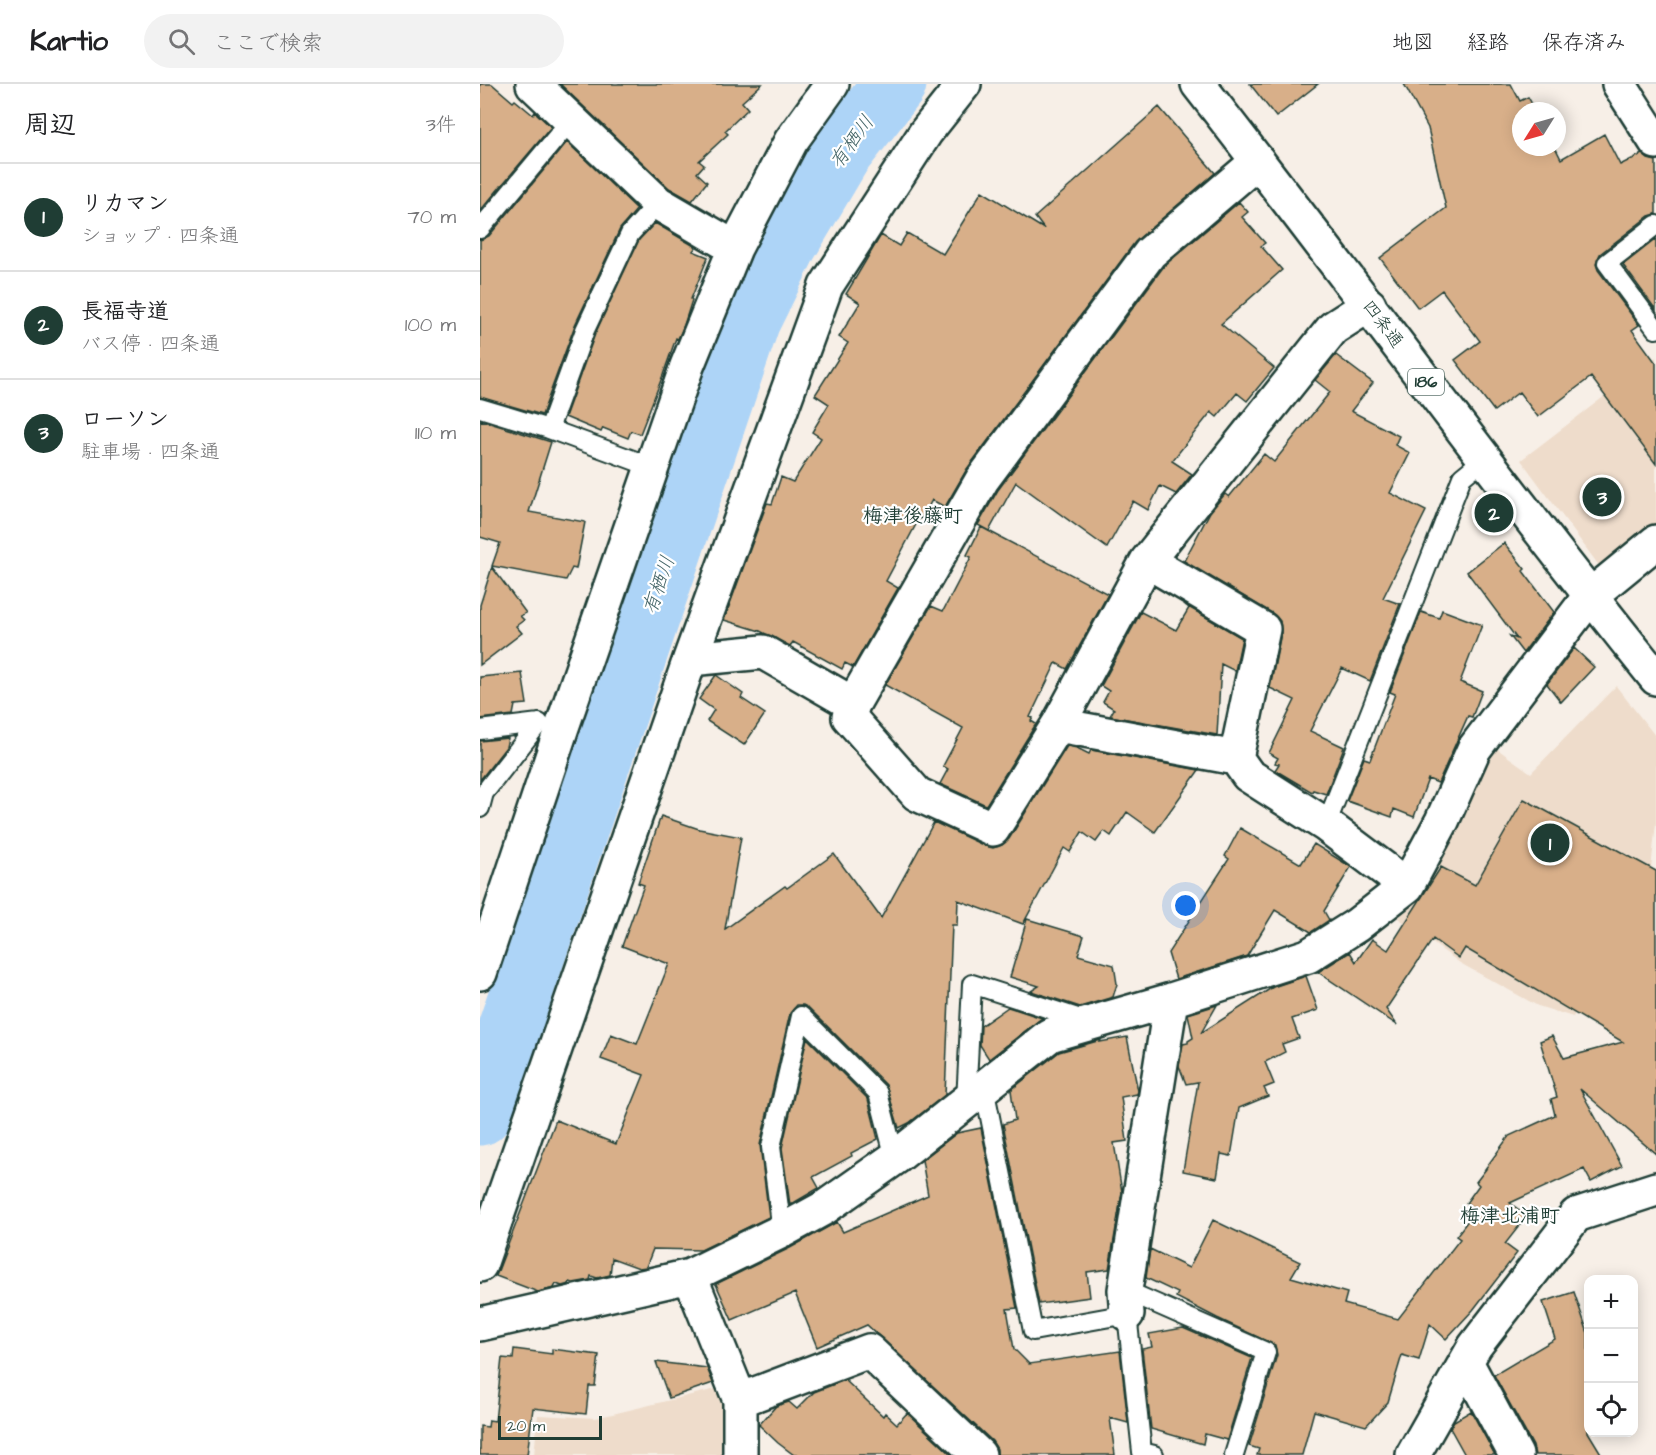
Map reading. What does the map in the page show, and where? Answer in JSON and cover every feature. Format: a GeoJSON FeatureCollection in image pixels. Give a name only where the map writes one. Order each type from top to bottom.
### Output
{"type":"FeatureCollection","features":[{"type":"Feature","properties":{"kind":"street"},"geometry":{"type":"LineString","coordinates":[[533,84],[658,203],[735,248]]}},
{"type":"Feature","properties":{"kind":"street"},"geometry":{"type":"LineString","coordinates":[[480,972],[551,725],[652,467],[687,366],[735,248],[791,141],[832,84]]}},
{"type":"Feature","properties":{"kind":"street"},"geometry":{"type":"LineString","coordinates":[[480,1265],[690,659],[825,286],[926,132],[964,84]]}},
{"type":"Feature","properties":{"kind":"street","name":"四条通"},"geometry":{"type":"LineString","coordinates":[[1198,84],[1369,305],[1484,459],[1656,678]]}},
{"type":"Feature","properties":{"kind":"street"},"geometry":{"type":"LineString","coordinates":[[1619,84],[1656,142]]}},
{"type":"Feature","properties":{"kind":"street"},"geometry":{"type":"LineString","coordinates":[[1258,161],[1150,253],[982,480],[853,704],[849,717],[917,794],[993,829],[1058,725],[1147,561],[1333,328],[1369,305]]}},
{"type":"Feature","properties":{"kind":"street"},"geometry":{"type":"LineString","coordinates":[[480,1324],[690,1276],[782,1232],[824,1208],[895,1158],[1050,1035],[1171,1000],[1308,956],[1357,925],[1407,886],[1442,821],[1474,749],[1590,596],[1656,542]]}},
{"type":"Feature","properties":{"kind":"street"},"geometry":{"type":"LineString","coordinates":[[1147,561],[1263,629],[1236,758]]}},
{"type":"Feature","properties":{"kind":"street"},"geometry":{"type":"LineString","coordinates":[[690,659],[763,652],[853,704]]}},
{"type":"Feature","properties":{"kind":"street"},"geometry":{"type":"LineString","coordinates":[[1058,725],[1236,758],[1248,775],[1326,825],[1407,886]]}},
{"type":"Feature","properties":{"kind":"street"},"geometry":{"type":"LineString","coordinates":[[1126,1302],[1171,1000]]}},
{"type":"Feature","properties":{"kind":"street"},"geometry":{"type":"LineString","coordinates":[[1413,1455],[1475,1346],[1576,1215],[1656,1190]]}},
{"type":"Feature","properties":{"kind":"street"},"geometry":{"type":"LineString","coordinates":[[690,1276],[740,1400],[740,1455]]}},
{"type":"Feature","properties":{"kind":"street"},"geometry":{"type":"LineString","coordinates":[[740,1400],[869,1351],[979,1455]]}},
{"type":"Feature","properties":{"kind":"street"},"geometry":{"type":"LineString","coordinates":[[1466,1362],[1515,1455]]}},
{"type":"Feature","properties":{"kind":"lane"},"geometry":{"type":"LineString","coordinates":[[480,229],[571,120]]}},
{"type":"Feature","properties":{"kind":"lane"},"geometry":{"type":"LineString","coordinates":[[549,429],[585,330],[630,234],[658,203]]}},
{"type":"Feature","properties":{"kind":"lane"},"geometry":{"type":"LineString","coordinates":[[1656,225],[1607,263],[1656,328]]}},
{"type":"Feature","properties":{"kind":"lane"},"geometry":{"type":"LineString","coordinates":[[480,408],[549,429],[652,467]]}},
{"type":"Feature","properties":{"kind":"lane"},"geometry":{"type":"LineString","coordinates":[[1326,825],[1462,477],[1484,459]]}},
{"type":"Feature","properties":{"kind":"lane"},"geometry":{"type":"LineString","coordinates":[[480,730],[551,725]]}},
{"type":"Feature","properties":{"kind":"lane"},"geometry":{"type":"LineString","coordinates":[[480,808],[484,793],[551,725]]}},
{"type":"Feature","properties":{"kind":"lane"},"geometry":{"type":"LineString","coordinates":[[1093,1023],[972,984],[975,1095],[1033,1331],[1126,1302],[1266,1352],[1234,1455]]}},
{"type":"Feature","properties":{"kind":"lane"},"geometry":{"type":"LineString","coordinates":[[782,1232],[771,1147],[801,1016],[878,1093],[895,1158]]}},
{"type":"Feature","properties":{"kind":"lane"},"geometry":{"type":"LineString","coordinates":[[1126,1302],[1142,1452],[1154,1455]]}},
{"type":"Feature","properties":{"kind":"shaded area"},"geometry":{"type":"Polygon","coordinates":[[[1656,357],[1656,526],[1603,571],[1521,460],[1656,357]]]}},
{"type":"Feature","properties":{"kind":"shaded area"},"geometry":{"type":"Polygon","coordinates":[[[1616,686],[1656,737],[1656,823],[1651,869],[1573,1017],[1538,1006],[1460,963],[1398,918],[1439,864],[1474,770],[1493,746],[1531,773],[1616,686]]]}},
{"type":"Feature","properties":{"kind":"shaded area"},"geometry":{"type":"Polygon","coordinates":[[[720,1388],[725,1393],[723,1455],[534,1455],[538,1415],[596,1418],[720,1388]]]}},
{"type":"Feature","properties":{"kind":"building"},"geometry":{"type":"Polygon","coordinates":[[[480,84],[492,84],[513,102],[515,100],[533,115],[535,112],[551,127],[480,211],[480,84]]]}},
{"type":"Feature","properties":{"kind":"building"},"geometry":{"type":"Polygon","coordinates":[[[560,84],[762,84],[742,102],[748,109],[725,131],[728,134],[699,161],[704,165],[697,173],[707,182],[692,201],[669,188],[560,84]]]}},
{"type":"Feature","properties":{"kind":"building"},"geometry":{"type":"Polygon","coordinates":[[[1250,84],[1318,84],[1276,117],[1250,84]]]}},
{"type":"Feature","properties":{"kind":"building"},"geometry":{"type":"Polygon","coordinates":[[[1404,84],[1511,84],[1520,101],[1528,97],[1531,102],[1512,102],[1512,156],[1560,156],[1561,159],[1604,134],[1620,165],[1642,154],[1656,161],[1656,214],[1649,216],[1600,254],[1596,264],[1598,270],[1639,325],[1632,330],[1656,363],[1656,464],[1591,377],[1538,417],[1519,392],[1494,411],[1455,360],[1480,341],[1442,290],[1418,308],[1380,258],[1446,208],[1428,128],[1404,84]]]}},
{"type":"Feature","properties":{"kind":"building"},"geometry":{"type":"Polygon","coordinates":[[[1159,107],[1215,173],[1135,242],[967,469],[945,507],[932,500],[922,518],[920,517],[886,581],[898,588],[853,667],[845,663],[842,669],[793,642],[790,646],[760,631],[724,620],[767,503],[772,504],[781,477],[793,482],[821,438],[812,432],[829,404],[815,395],[848,343],[839,337],[860,303],[846,294],[881,235],[899,246],[907,233],[943,254],[982,191],[1044,229],[1035,217],[1159,107]]]}},
{"type":"Feature","properties":{"kind":"building"},"geometry":{"type":"Polygon","coordinates":[[[567,142],[637,209],[620,229],[575,325],[542,415],[480,397],[480,240],[489,236],[567,142]]]}},
{"type":"Feature","properties":{"kind":"building"},"geometry":{"type":"Polygon","coordinates":[[[1239,202],[1248,212],[1242,217],[1265,243],[1261,246],[1282,270],[1221,324],[1274,368],[1247,401],[1237,393],[1217,417],[1211,412],[1172,461],[1192,474],[1176,494],[1160,486],[1148,510],[1133,501],[1107,548],[1016,482],[989,531],[978,525],[998,490],[1164,266],[1239,202]]]}},
{"type":"Feature","properties":{"kind":"building"},"geometry":{"type":"Polygon","coordinates":[[[655,223],[696,247],[693,251],[708,257],[691,299],[684,325],[678,339],[676,338],[640,434],[631,431],[628,438],[603,428],[601,432],[565,417],[595,334],[639,240],[655,223]]]}},
{"type":"Feature","properties":{"kind":"building"},"geometry":{"type":"Polygon","coordinates":[[[1656,239],[1656,310],[1623,265],[1656,239]]]}},
{"type":"Feature","properties":{"kind":"building"},"geometry":{"type":"Polygon","coordinates":[[[1336,355],[1373,383],[1351,411],[1399,436],[1395,445],[1410,453],[1390,493],[1426,511],[1383,598],[1400,604],[1370,681],[1342,668],[1310,731],[1344,747],[1326,794],[1313,790],[1312,792],[1275,770],[1279,764],[1275,763],[1278,758],[1269,753],[1295,700],[1270,688],[1281,633],[1280,621],[1272,613],[1184,561],[1210,512],[1225,494],[1229,497],[1264,454],[1274,462],[1330,392],[1315,380],[1336,355]]]}},
{"type":"Feature","properties":{"kind":"building"},"geometry":{"type":"Polygon","coordinates":[[[480,420],[551,442],[529,512],[585,522],[576,569],[572,568],[566,580],[492,566],[500,543],[480,537],[480,420]]]}},
{"type":"Feature","properties":{"kind":"building"},"geometry":{"type":"Polygon","coordinates":[[[981,527],[1108,594],[1067,669],[1056,663],[1030,717],[1033,718],[1031,721],[1036,724],[986,805],[940,784],[948,769],[943,766],[963,728],[885,685],[931,606],[943,611],[971,557],[967,555],[981,527]]]}},
{"type":"Feature","properties":{"kind":"building"},"geometry":{"type":"Polygon","coordinates":[[[1504,543],[1554,612],[1523,653],[1510,636],[1517,639],[1467,572],[1504,543]]]}},
{"type":"Feature","properties":{"kind":"building"},"geometry":{"type":"Polygon","coordinates":[[[492,567],[526,613],[520,616],[524,620],[516,626],[522,633],[480,665],[480,605],[492,567]]]}},
{"type":"Feature","properties":{"kind":"building"},"geometry":{"type":"Polygon","coordinates":[[[1185,605],[1242,638],[1235,671],[1221,664],[1217,735],[1110,716],[1114,709],[1103,702],[1109,691],[1101,686],[1141,612],[1176,630],[1189,608],[1185,605]]]}},
{"type":"Feature","properties":{"kind":"building"},"geometry":{"type":"Polygon","coordinates":[[[1442,610],[1482,625],[1460,682],[1482,691],[1472,717],[1468,716],[1438,783],[1428,779],[1414,817],[1394,809],[1392,817],[1347,801],[1364,758],[1370,760],[1395,694],[1390,692],[1421,612],[1439,618],[1442,610]]]}},
{"type":"Feature","properties":{"kind":"building"},"geometry":{"type":"Polygon","coordinates":[[[1574,648],[1594,667],[1561,702],[1547,684],[1574,648]]]}},
{"type":"Feature","properties":{"kind":"building"},"geometry":{"type":"Polygon","coordinates":[[[522,673],[527,704],[515,705],[513,715],[480,719],[480,677],[522,673]]]}},
{"type":"Feature","properties":{"kind":"building"},"geometry":{"type":"Polygon","coordinates":[[[716,675],[743,694],[741,698],[765,714],[744,745],[707,721],[714,710],[699,699],[716,675]]]}},
{"type":"Feature","properties":{"kind":"building"},"geometry":{"type":"Polygon","coordinates":[[[508,738],[506,747],[480,780],[480,741],[508,738]]]}},
{"type":"Feature","properties":{"kind":"building"},"geometry":{"type":"Polygon","coordinates":[[[1067,746],[1089,754],[1091,750],[1199,770],[1155,832],[1127,812],[1111,836],[1104,831],[1096,842],[1082,832],[1070,852],[1064,848],[1023,924],[958,900],[957,925],[952,925],[945,1095],[899,1128],[886,1085],[809,1008],[797,1005],[790,1013],[760,1145],[769,1217],[701,1250],[653,1249],[646,1267],[639,1268],[612,1258],[610,1275],[597,1278],[591,1276],[590,1280],[570,1282],[562,1286],[556,1284],[554,1288],[538,1292],[496,1276],[556,1120],[616,1144],[644,1075],[601,1059],[611,1034],[637,1044],[669,964],[622,946],[644,885],[638,883],[661,816],[699,829],[741,837],[725,929],[834,854],[881,918],[934,822],[985,846],[993,848],[1002,845],[1009,839],[1067,746]]]}},
{"type":"Feature","properties":{"kind":"building"},"geometry":{"type":"Polygon","coordinates":[[[1524,799],[1656,871],[1656,1154],[1580,1089],[1622,1166],[1591,1182],[1584,1169],[1510,1203],[1527,1216],[1505,1244],[1517,1253],[1473,1310],[1446,1339],[1430,1324],[1419,1360],[1402,1355],[1388,1402],[1366,1426],[1314,1411],[1302,1455],[1257,1455],[1259,1449],[1249,1446],[1277,1355],[1275,1345],[1176,1297],[1178,1293],[1146,1278],[1150,1249],[1189,1268],[1213,1220],[1300,1262],[1291,1277],[1347,1293],[1344,1304],[1398,1319],[1460,1239],[1456,1236],[1476,1210],[1466,1203],[1479,1185],[1476,1182],[1509,1136],[1555,1115],[1551,1099],[1557,1097],[1540,1041],[1552,1036],[1564,1058],[1623,1042],[1465,948],[1459,958],[1433,939],[1386,1009],[1397,1025],[1318,972],[1350,952],[1356,962],[1372,939],[1388,950],[1441,867],[1475,885],[1524,799]]]}},
{"type":"Feature","properties":{"kind":"building"},"geometry":{"type":"Polygon","coordinates":[[[1240,828],[1301,864],[1314,844],[1351,867],[1324,911],[1329,920],[1311,932],[1275,910],[1247,956],[1176,979],[1168,953],[1229,859],[1225,856],[1240,828]]]}},
{"type":"Feature","properties":{"kind":"building"},"geometry":{"type":"Polygon","coordinates":[[[1027,919],[1084,936],[1078,955],[1114,965],[1117,984],[1113,997],[1080,1007],[1031,991],[1039,986],[1010,977],[1027,919]]]}},
{"type":"Feature","properties":{"kind":"building"},"geometry":{"type":"Polygon","coordinates":[[[1306,976],[1318,1010],[1292,1019],[1299,1038],[1282,1044],[1285,1052],[1265,1062],[1274,1084],[1264,1088],[1268,1096],[1239,1108],[1231,1156],[1221,1154],[1217,1178],[1183,1171],[1198,1082],[1186,1084],[1179,1066],[1183,1044],[1193,1038],[1188,1014],[1217,1005],[1201,1033],[1273,987],[1306,976]]]}},
{"type":"Feature","properties":{"kind":"building"},"geometry":{"type":"Polygon","coordinates":[[[1008,1007],[1042,1018],[989,1059],[980,1045],[981,1026],[1008,1007]]]}},
{"type":"Feature","properties":{"kind":"building"},"geometry":{"type":"Polygon","coordinates":[[[1127,1037],[1138,1091],[1137,1094],[1121,1097],[1127,1141],[1114,1143],[1122,1192],[1109,1269],[1087,1272],[1090,1297],[1039,1304],[1003,1124],[1015,1120],[1011,1090],[1059,1052],[1101,1040],[1100,1042],[1127,1037]]]}},
{"type":"Feature","properties":{"kind":"building"},"geometry":{"type":"Polygon","coordinates":[[[807,1038],[868,1099],[878,1139],[813,1177],[819,1188],[790,1205],[782,1148],[807,1038]]]}},
{"type":"Feature","properties":{"kind":"building"},"geometry":{"type":"Polygon","coordinates":[[[981,1128],[1017,1308],[1007,1309],[1014,1349],[1029,1364],[1120,1351],[1128,1423],[1110,1418],[1115,1455],[997,1455],[997,1449],[992,1441],[867,1325],[817,1347],[795,1293],[732,1320],[716,1284],[837,1222],[843,1232],[928,1195],[922,1160],[957,1133],[981,1128]]]}},
{"type":"Feature","properties":{"kind":"building"},"geometry":{"type":"Polygon","coordinates":[[[1574,1292],[1584,1321],[1584,1437],[1591,1437],[1602,1455],[1535,1455],[1533,1446],[1494,1375],[1555,1339],[1543,1302],[1574,1292]]]}},
{"type":"Feature","properties":{"kind":"building"},"geometry":{"type":"Polygon","coordinates":[[[1183,1328],[1252,1358],[1227,1440],[1205,1434],[1203,1444],[1151,1429],[1142,1349],[1152,1347],[1149,1334],[1183,1328]]]}},
{"type":"Feature","properties":{"kind":"building"},"geometry":{"type":"Polygon","coordinates":[[[514,1349],[552,1354],[552,1349],[599,1355],[595,1386],[589,1386],[586,1414],[533,1408],[527,1455],[480,1455],[480,1426],[488,1427],[489,1420],[495,1421],[502,1358],[513,1359],[514,1349]]]}},
{"type":"Feature","properties":{"kind":"building"},"geometry":{"type":"Polygon","coordinates":[[[656,1362],[707,1368],[713,1383],[669,1398],[656,1362]]]}},
{"type":"Feature","properties":{"kind":"building"},"geometry":{"type":"Polygon","coordinates":[[[845,1380],[883,1416],[885,1413],[897,1424],[907,1413],[952,1455],[794,1455],[759,1425],[776,1406],[789,1402],[797,1409],[814,1392],[845,1380]]]}},
{"type":"Feature","properties":{"kind":"building"},"geometry":{"type":"Polygon","coordinates":[[[1471,1411],[1495,1455],[1465,1455],[1450,1428],[1454,1421],[1471,1411]]]}},
{"type":"Feature","properties":{"kind":"waterway","name":"有栖川"},"geometry":{"type":"LineString","coordinates":[[480,1114],[749,320],[786,245],[840,154],[895,84]]}},
{"type":"Feature","properties":{"kind":"place","name":"ローソン"},"geometry":{"type":"Point","coordinates":[1602,497]}},
{"type":"Feature","properties":{"kind":"place","name":"長福寺道"},"geometry":{"type":"Point","coordinates":[1494,513]}},
{"type":"Feature","properties":{"kind":"place","name":"リカマン"},"geometry":{"type":"Point","coordinates":[1550,843]}},
{"type":"Feature","properties":{"kind":"district","name":"梅津後藤町"},"geometry":{"type":"Point","coordinates":[913,516]}},
{"type":"Feature","properties":{"kind":"district","name":"梅津北浦町"},"geometry":{"type":"Point","coordinates":[1510,1216]}}]}
